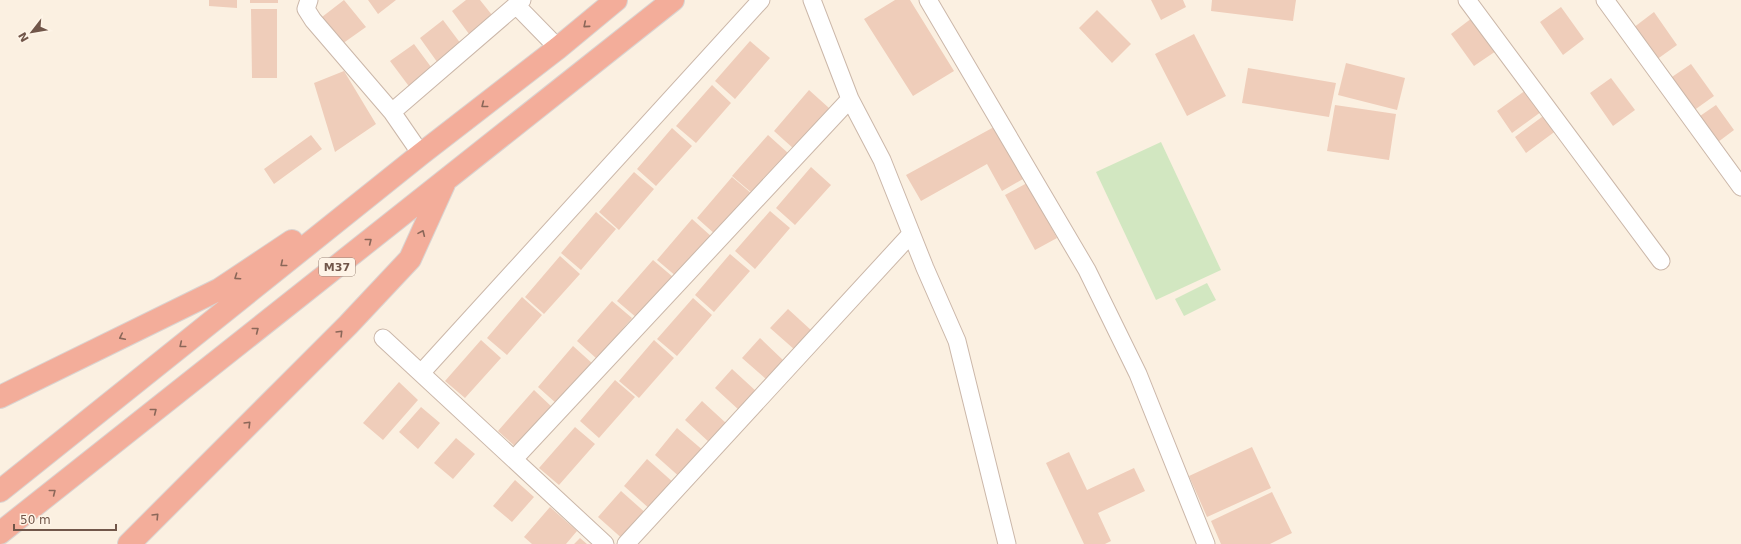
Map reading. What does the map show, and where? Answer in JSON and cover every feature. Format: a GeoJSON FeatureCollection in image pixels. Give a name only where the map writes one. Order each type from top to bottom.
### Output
{"type":"FeatureCollection","features":[{"type":"Feature","properties":{"kind":"highway","name":"M37"},"geometry":{"type":"LineString","coordinates":[[0,491],[421,154],[558,48],[616,0]]}},
{"type":"Feature","properties":{"kind":"highway","name":"M37"},"geometry":{"type":"LineString","coordinates":[[0,533],[673,0]]}},
{"type":"Feature","properties":{"kind":"highway"},"geometry":{"type":"LineString","coordinates":[[0,397],[220,289],[421,154]]}},
{"type":"Feature","properties":{"kind":"highway"},"geometry":{"type":"LineString","coordinates":[[129,544],[348,325],[410,259],[445,181]]}},
{"type":"Feature","properties":{"kind":"street"},"geometry":{"type":"LineString","coordinates":[[309,0],[306,9],[313,20],[392,112],[421,154]]}},
{"type":"Feature","properties":{"kind":"street"},"geometry":{"type":"LineString","coordinates":[[422,372],[762,0]]}},
{"type":"Feature","properties":{"kind":"street"},"geometry":{"type":"LineString","coordinates":[[812,0],[850,99],[882,160],[911,234],[957,341],[1006,544]]}},
{"type":"Feature","properties":{"kind":"street"},"geometry":{"type":"LineString","coordinates":[[928,0],[1087,270],[1138,374],[1206,544]]}},
{"type":"Feature","properties":{"kind":"street"},"geometry":{"type":"LineString","coordinates":[[1467,0],[1661,261]]}},
{"type":"Feature","properties":{"kind":"street"},"geometry":{"type":"LineString","coordinates":[[1605,0],[1741,186]]}},
{"type":"Feature","properties":{"kind":"street"},"geometry":{"type":"LineString","coordinates":[[392,112],[519,2],[558,48]]}},
{"type":"Feature","properties":{"kind":"street"},"geometry":{"type":"LineString","coordinates":[[514,458],[850,99]]}},
{"type":"Feature","properties":{"kind":"street"},"geometry":{"type":"LineString","coordinates":[[626,544],[911,234]]}},
{"type":"Feature","properties":{"kind":"street"},"geometry":{"type":"LineString","coordinates":[[383,338],[422,372],[605,544]]}},
{"type":"Feature","properties":{"kind":"green space"},"geometry":{"type":"Polygon","coordinates":[[[1161,142],[1221,270],[1156,300],[1096,172],[1161,142]]]}},
{"type":"Feature","properties":{"kind":"green space"},"geometry":{"type":"Polygon","coordinates":[[[1207,283],[1216,300],[1184,316],[1175,299],[1207,283]]]}},
{"type":"Feature","properties":{"kind":"building"},"geometry":{"type":"Polygon","coordinates":[[[209,0],[237,0],[237,8],[209,6],[209,0]]]}},
{"type":"Feature","properties":{"kind":"building"},"geometry":{"type":"Polygon","coordinates":[[[250,0],[278,0],[278,3],[250,3],[250,0]]]}},
{"type":"Feature","properties":{"kind":"building"},"geometry":{"type":"Polygon","coordinates":[[[344,0],[366,27],[342,44],[322,17],[344,0]]]}},
{"type":"Feature","properties":{"kind":"building"},"geometry":{"type":"Polygon","coordinates":[[[368,0],[396,0],[378,14],[368,0]]]}},
{"type":"Feature","properties":{"kind":"building"},"geometry":{"type":"Polygon","coordinates":[[[466,0],[480,0],[496,20],[472,38],[452,11],[466,0]]]}},
{"type":"Feature","properties":{"kind":"building"},"geometry":{"type":"Polygon","coordinates":[[[895,0],[910,0],[954,71],[913,96],[864,19],[895,0]]]}},
{"type":"Feature","properties":{"kind":"building"},"geometry":{"type":"Polygon","coordinates":[[[1151,0],[1183,0],[1186,7],[1161,20],[1151,0]]]}},
{"type":"Feature","properties":{"kind":"building"},"geometry":{"type":"Polygon","coordinates":[[[1212,0],[1296,0],[1293,21],[1211,11],[1212,0]]]}},
{"type":"Feature","properties":{"kind":"building"},"geometry":{"type":"Polygon","coordinates":[[[1561,7],[1584,39],[1563,55],[1540,22],[1561,7]]]}},
{"type":"Feature","properties":{"kind":"building"},"geometry":{"type":"Polygon","coordinates":[[[251,9],[277,9],[277,78],[252,78],[251,9]]]}},
{"type":"Feature","properties":{"kind":"building"},"geometry":{"type":"Polygon","coordinates":[[[1097,10],[1131,44],[1112,63],[1079,28],[1097,10]]]}},
{"type":"Feature","properties":{"kind":"building"},"geometry":{"type":"Polygon","coordinates":[[[1654,12],[1677,45],[1656,60],[1633,28],[1654,12]]]}},
{"type":"Feature","properties":{"kind":"building"},"geometry":{"type":"Polygon","coordinates":[[[1472,18],[1496,51],[1474,66],[1451,34],[1472,18]]]}},
{"type":"Feature","properties":{"kind":"building"},"geometry":{"type":"Polygon","coordinates":[[[443,20],[464,48],[440,66],[420,38],[443,20]]]}},
{"type":"Feature","properties":{"kind":"building"},"geometry":{"type":"Polygon","coordinates":[[[1194,34],[1226,96],[1187,116],[1155,54],[1194,34]]]}},
{"type":"Feature","properties":{"kind":"building"},"geometry":{"type":"Polygon","coordinates":[[[750,41],[770,58],[735,99],[715,81],[750,41]]]}},
{"type":"Feature","properties":{"kind":"building"},"geometry":{"type":"Polygon","coordinates":[[[414,44],[434,71],[411,89],[390,61],[414,44]]]}},
{"type":"Feature","properties":{"kind":"building"},"geometry":{"type":"Polygon","coordinates":[[[1346,63],[1405,78],[1397,110],[1338,95],[1346,63]]]}},
{"type":"Feature","properties":{"kind":"building"},"geometry":{"type":"Polygon","coordinates":[[[1691,64],[1714,96],[1693,111],[1669,79],[1691,64]]]}},
{"type":"Feature","properties":{"kind":"building"},"geometry":{"type":"Polygon","coordinates":[[[1248,68],[1336,83],[1329,117],[1242,103],[1248,68]]]}},
{"type":"Feature","properties":{"kind":"building"},"geometry":{"type":"Polygon","coordinates":[[[344,71],[376,124],[335,152],[314,83],[344,71]]]}},
{"type":"Feature","properties":{"kind":"building"},"geometry":{"type":"Polygon","coordinates":[[[1611,78],[1635,110],[1613,126],[1590,93],[1611,78]]]}},
{"type":"Feature","properties":{"kind":"building"},"geometry":{"type":"Polygon","coordinates":[[[712,85],[731,103],[696,143],[676,126],[712,85]]]}},
{"type":"Feature","properties":{"kind":"building"},"geometry":{"type":"Polygon","coordinates":[[[1530,87],[1545,109],[1512,133],[1497,111],[1530,87]]]}},
{"type":"Feature","properties":{"kind":"building"},"geometry":{"type":"Polygon","coordinates":[[[809,90],[829,108],[794,149],[774,131],[809,90]]]}},
{"type":"Feature","properties":{"kind":"building"},"geometry":{"type":"Polygon","coordinates":[[[1335,105],[1396,114],[1389,160],[1327,151],[1335,105]]]}},
{"type":"Feature","properties":{"kind":"building"},"geometry":{"type":"Polygon","coordinates":[[[1716,105],[1734,130],[1718,142],[1700,116],[1716,105]]]}},
{"type":"Feature","properties":{"kind":"building"},"geometry":{"type":"Polygon","coordinates":[[[1546,114],[1557,130],[1526,153],[1515,137],[1546,114]]]}},
{"type":"Feature","properties":{"kind":"building"},"geometry":{"type":"Polygon","coordinates":[[[994,127],[1023,179],[1002,191],[987,164],[921,201],[906,175],[994,127]]]}},
{"type":"Feature","properties":{"kind":"building"},"geometry":{"type":"Polygon","coordinates":[[[672,128],[692,146],[656,186],[637,169],[672,128]]]}},
{"type":"Feature","properties":{"kind":"building"},"geometry":{"type":"Polygon","coordinates":[[[311,135],[322,149],[274,184],[264,169],[311,135]]]}},
{"type":"Feature","properties":{"kind":"building"},"geometry":{"type":"Polygon","coordinates":[[[768,135],[788,153],[752,193],[732,176],[768,135]]]}},
{"type":"Feature","properties":{"kind":"building"},"geometry":{"type":"Polygon","coordinates":[[[811,167],[831,185],[795,225],[776,208],[811,167]]]}},
{"type":"Feature","properties":{"kind":"building"},"geometry":{"type":"Polygon","coordinates":[[[634,172],[654,189],[619,230],[599,212],[634,172]]]}},
{"type":"Feature","properties":{"kind":"building"},"geometry":{"type":"Polygon","coordinates":[[[732,177],[752,194],[716,235],[697,218],[732,177]]]}},
{"type":"Feature","properties":{"kind":"building"},"geometry":{"type":"Polygon","coordinates":[[[1027,183],[1057,238],[1035,250],[1005,195],[1027,183]]]}},
{"type":"Feature","properties":{"kind":"building"},"geometry":{"type":"Polygon","coordinates":[[[770,211],[790,228],[755,269],[735,251],[770,211]]]}},
{"type":"Feature","properties":{"kind":"building"},"geometry":{"type":"Polygon","coordinates":[[[596,212],[616,229],[581,270],[561,253],[596,212]]]}},
{"type":"Feature","properties":{"kind":"building"},"geometry":{"type":"Polygon","coordinates":[[[692,219],[712,237],[677,277],[657,260],[692,219]]]}},
{"type":"Feature","properties":{"kind":"building"},"geometry":{"type":"Polygon","coordinates":[[[730,254],[750,271],[714,312],[695,295],[730,254]]]}},
{"type":"Feature","properties":{"kind":"building"},"geometry":{"type":"Polygon","coordinates":[[[560,256],[580,274],[544,314],[525,297],[560,256]]]}},
{"type":"Feature","properties":{"kind":"building"},"geometry":{"type":"Polygon","coordinates":[[[653,260],[673,277],[637,318],[617,301],[653,260]]]}},
{"type":"Feature","properties":{"kind":"building"},"geometry":{"type":"Polygon","coordinates":[[[522,297],[542,315],[507,355],[487,338],[522,297]]]}},
{"type":"Feature","properties":{"kind":"building"},"geometry":{"type":"Polygon","coordinates":[[[693,298],[712,315],[677,356],[657,339],[693,298]]]}},
{"type":"Feature","properties":{"kind":"building"},"geometry":{"type":"Polygon","coordinates":[[[612,301],[632,318],[597,359],[577,341],[612,301]]]}},
{"type":"Feature","properties":{"kind":"building"},"geometry":{"type":"Polygon","coordinates":[[[788,309],[812,331],[795,350],[770,328],[788,309]]]}},
{"type":"Feature","properties":{"kind":"building"},"geometry":{"type":"Polygon","coordinates":[[[760,338],[784,361],[767,380],[742,358],[760,338]]]}},
{"type":"Feature","properties":{"kind":"building"},"geometry":{"type":"Polygon","coordinates":[[[481,340],[501,358],[465,398],[445,381],[481,340]]]}},
{"type":"Feature","properties":{"kind":"building"},"geometry":{"type":"Polygon","coordinates":[[[654,340],[674,358],[639,398],[619,381],[654,340]]]}},
{"type":"Feature","properties":{"kind":"building"},"geometry":{"type":"Polygon","coordinates":[[[573,346],[593,364],[557,404],[538,387],[573,346]]]}},
{"type":"Feature","properties":{"kind":"building"},"geometry":{"type":"Polygon","coordinates":[[[732,369],[757,392],[740,411],[715,388],[732,369]]]}},
{"type":"Feature","properties":{"kind":"building"},"geometry":{"type":"Polygon","coordinates":[[[615,380],[635,397],[599,438],[580,421],[615,380]]]}},
{"type":"Feature","properties":{"kind":"building"},"geometry":{"type":"Polygon","coordinates":[[[399,382],[418,400],[383,440],[363,423],[399,382]]]}},
{"type":"Feature","properties":{"kind":"building"},"geometry":{"type":"Polygon","coordinates":[[[534,390],[553,408],[518,449],[498,431],[534,390]]]}},
{"type":"Feature","properties":{"kind":"building"},"geometry":{"type":"Polygon","coordinates":[[[702,401],[727,424],[710,443],[685,420],[702,401]]]}},
{"type":"Feature","properties":{"kind":"building"},"geometry":{"type":"Polygon","coordinates":[[[421,407],[440,423],[418,449],[399,432],[421,407]]]}},
{"type":"Feature","properties":{"kind":"building"},"geometry":{"type":"Polygon","coordinates":[[[575,427],[595,444],[559,485],[539,468],[575,427]]]}},
{"type":"Feature","properties":{"kind":"building"},"geometry":{"type":"Polygon","coordinates":[[[677,428],[705,452],[682,479],[655,455],[677,428]]]}},
{"type":"Feature","properties":{"kind":"building"},"geometry":{"type":"Polygon","coordinates":[[[456,438],[475,454],[453,479],[434,463],[456,438]]]}},
{"type":"Feature","properties":{"kind":"building"},"geometry":{"type":"Polygon","coordinates":[[[1252,447],[1271,488],[1207,517],[1189,476],[1252,447]]]}},
{"type":"Feature","properties":{"kind":"building"},"geometry":{"type":"Polygon","coordinates":[[[1069,452],[1087,490],[1134,468],[1145,491],[1098,513],[1111,541],[1105,544],[1084,544],[1046,463],[1069,452]]]}},
{"type":"Feature","properties":{"kind":"building"},"geometry":{"type":"Polygon","coordinates":[[[647,459],[674,483],[651,510],[624,486],[647,459]]]}},
{"type":"Feature","properties":{"kind":"building"},"geometry":{"type":"Polygon","coordinates":[[[515,480],[534,497],[512,522],[493,506],[515,480]]]}},
{"type":"Feature","properties":{"kind":"building"},"geometry":{"type":"Polygon","coordinates":[[[621,491],[648,515],[625,541],[598,517],[621,491]]]}},
{"type":"Feature","properties":{"kind":"building"},"geometry":{"type":"Polygon","coordinates":[[[1272,492],[1292,533],[1270,544],[1221,544],[1211,521],[1272,492]]]}},
{"type":"Feature","properties":{"kind":"building"},"geometry":{"type":"Polygon","coordinates":[[[550,507],[577,531],[566,544],[532,544],[524,537],[550,507]]]}},
{"type":"Feature","properties":{"kind":"building"},"geometry":{"type":"Polygon","coordinates":[[[580,538],[587,544],[574,544],[580,538]]]}}]}
